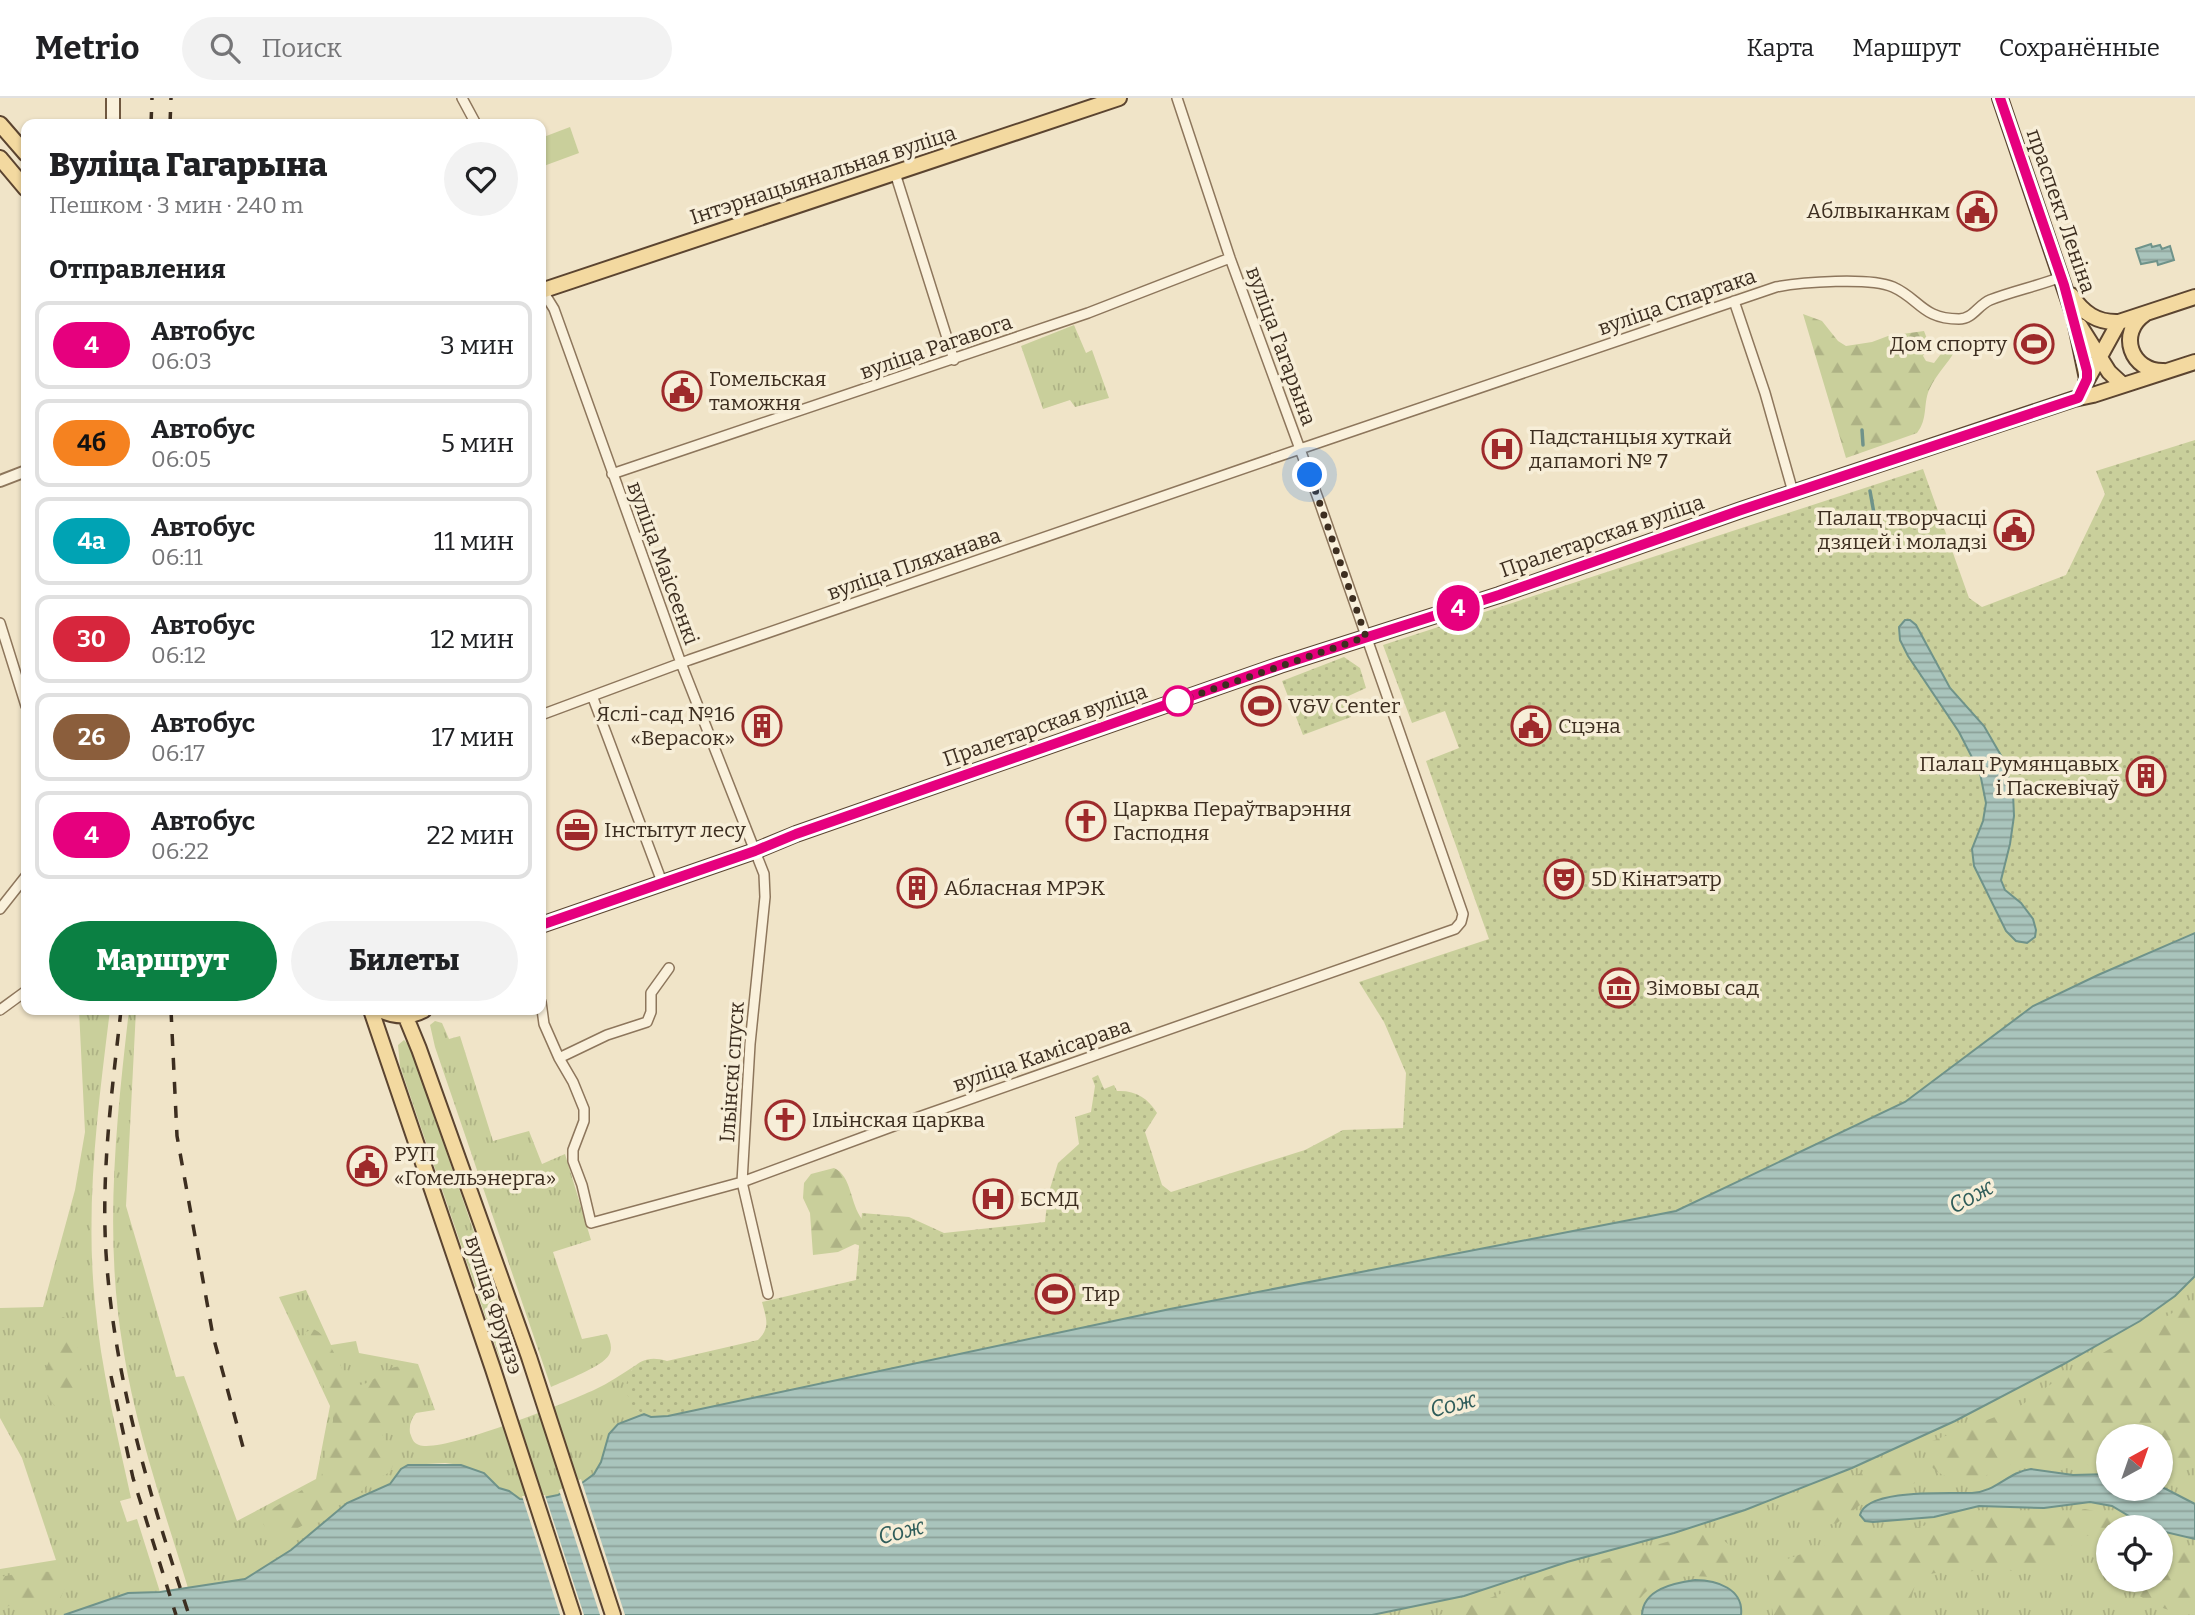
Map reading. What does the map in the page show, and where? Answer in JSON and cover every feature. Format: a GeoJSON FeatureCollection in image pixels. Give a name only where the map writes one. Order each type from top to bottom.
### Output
{"type":"FeatureCollection","features":[{"type":"Feature","properties":{"kind":"main road"},"geometry":{"type":"LineString","coordinates":[[113,98],[113,119]]}},
{"type":"Feature","properties":{"kind":"main road","name":"Інтэрнацыянальная вуліца"},"geometry":{"type":"LineString","coordinates":[[546,287],[1119,98]]}},
{"type":"Feature","properties":{"kind":"main road","name":"праспект Леніна"},"geometry":{"type":"LineString","coordinates":[[2000,98],[2074,316],[2087,379]]}},
{"type":"Feature","properties":{"kind":"main road"},"geometry":{"type":"LineString","coordinates":[[0,124],[21,147]]}},
{"type":"Feature","properties":{"kind":"main road"},"geometry":{"type":"LineString","coordinates":[[0,158],[21,183]]}},
{"type":"Feature","properties":{"kind":"main road"},"geometry":{"type":"LineString","coordinates":[[2063,281],[2085,312],[2107,323],[2119,322],[2195,297]]}},
{"type":"Feature","properties":{"kind":"main road"},"geometry":{"type":"LineString","coordinates":[[2150,312],[2140,318],[2132,328],[2129,340],[2131,352],[2138,363],[2149,370],[2169,371]]}},
{"type":"Feature","properties":{"kind":"main road"},"geometry":{"type":"LineString","coordinates":[[2074,316],[2109,372],[2123,386]]}},
{"type":"Feature","properties":{"kind":"main road"},"geometry":{"type":"LineString","coordinates":[[2078,398],[2119,322]]}},
{"type":"Feature","properties":{"kind":"main road","name":"Пралетарская вуліца"},"geometry":{"type":"LineString","coordinates":[[546,923],[1151,709],[1499,595],[1793,492],[2195,362]]}},
{"type":"Feature","properties":{"kind":"main road","name":"вуліца Фрунзэ"},"geometry":{"type":"LineString","coordinates":[[373,1015],[573,1615]]}},
{"type":"Feature","properties":{"kind":"main road","name":"вуліца Фрунзэ"},"geometry":{"type":"LineString","coordinates":[[406,1015],[529,1357],[613,1615]]}},
{"type":"Feature","properties":{"kind":"main road"},"geometry":{"type":"LineString","coordinates":[[419,1049],[418,1027],[423,1015]]}},
{"type":"Feature","properties":{"kind":"street"},"geometry":{"type":"LineString","coordinates":[[462,98],[473,119]]}},
{"type":"Feature","properties":{"kind":"street","name":"вуліца Гагарына"},"geometry":{"type":"LineString","coordinates":[[1177,98],[1230,258],[1463,914],[1461,922]]}},
{"type":"Feature","properties":{"kind":"street"},"geometry":{"type":"LineString","coordinates":[[895,173],[954,360]]}},
{"type":"Feature","properties":{"kind":"street","name":"вуліца Рагавога"},"geometry":{"type":"LineString","coordinates":[[612,474],[954,360],[1088,313],[1230,258]]}},
{"type":"Feature","properties":{"kind":"street","name":"вуліца Спартака"},"geometry":{"type":"LineString","coordinates":[[1300,449],[1734,301],[1802,282],[1880,282],[1895,288],[1934,316],[1962,319],[1970,316],[1986,302],[2063,281]]}},
{"type":"Feature","properties":{"kind":"street","name":"вуліца Маісеенкі"},"geometry":{"type":"LineString","coordinates":[[546,297],[554,309],[681,663],[755,851]]}},
{"type":"Feature","properties":{"kind":"street"},"geometry":{"type":"LineString","coordinates":[[1734,301],[1765,393],[1793,492]]}},
{"type":"Feature","properties":{"kind":"street","name":"вуліца Пляханава"},"geometry":{"type":"LineString","coordinates":[[546,713],[681,663],[1300,449]]}},
{"type":"Feature","properties":{"kind":"street"},"geometry":{"type":"LineString","coordinates":[[0,481],[21,473]]}},
{"type":"Feature","properties":{"kind":"street"},"geometry":{"type":"LineString","coordinates":[[0,623],[21,690]]}},
{"type":"Feature","properties":{"kind":"street"},"geometry":{"type":"LineString","coordinates":[[593,698],[662,882]]}},
{"type":"Feature","properties":{"kind":"street","name":"Ільінскі спуск"},"geometry":{"type":"LineString","coordinates":[[755,851],[764,874],[765,897],[750,1044],[742,1182],[768,1294]]}},
{"type":"Feature","properties":{"kind":"street"},"geometry":{"type":"LineString","coordinates":[[0,909],[21,882]]}},
{"type":"Feature","properties":{"kind":"street","name":"вуліца Камісарава"},"geometry":{"type":"LineString","coordinates":[[559,1058],[584,1109],[584,1121],[573,1150],[573,1161],[582,1185],[590,1223],[742,1182],[899,1124],[1455,929],[1461,922]]}},
{"type":"Feature","properties":{"kind":"street"},"geometry":{"type":"LineString","coordinates":[[543,1015],[559,1058],[607,1035],[647,1022],[651,1012],[651,993],[669,968]]}},
{"type":"Feature","properties":{"kind":"street"},"geometry":{"type":"LineString","coordinates":[[0,1010],[21,995]]}},
{"type":"Feature","properties":{"kind":"green space"},"geometry":{"type":"Polygon","coordinates":[[[570,127],[579,153],[546,165],[546,136],[570,127]]]}},
{"type":"Feature","properties":{"kind":"green space"},"geometry":{"type":"Polygon","coordinates":[[[1803,314],[1822,321],[1838,341],[1846,346],[1924,331],[1929,344],[1923,356],[1926,361],[1934,363],[1950,342],[1960,341],[1929,390],[1923,422],[1917,433],[1846,458],[1803,314]]]}},
{"type":"Feature","properties":{"kind":"green space"},"geometry":{"type":"Polygon","coordinates":[[[1074,325],[1086,353],[1092,350],[1109,398],[1075,407],[1070,400],[1043,409],[1021,346],[1074,325]]]}},
{"type":"Feature","properties":{"kind":"green space"},"geometry":{"type":"Polygon","coordinates":[[[2195,440],[2195,933],[2059,993],[1905,1102],[1676,1211],[1170,1309],[668,1416],[649,1416],[636,1409],[629,1399],[627,1386],[630,1374],[637,1364],[650,1359],[667,1361],[758,1340],[766,1326],[762,1302],[856,1280],[862,1213],[909,1217],[944,1233],[1045,1222],[1048,1195],[1058,1163],[1079,1144],[1075,1117],[1091,1112],[1095,1086],[1092,1078],[1098,1075],[1104,1089],[1114,1085],[1117,1091],[1135,1094],[1145,1099],[1157,1113],[1145,1132],[1162,1185],[1171,1192],[1305,1150],[1343,1130],[1403,1128],[1406,1073],[1384,1022],[1359,982],[1489,939],[1426,761],[1459,748],[1445,711],[1412,723],[1383,645],[1923,469],[1969,598],[1982,607],[2066,575],[2105,494],[2096,471],[2195,440]]]}},
{"type":"Feature","properties":{"kind":"green space"},"geometry":{"type":"Polygon","coordinates":[[[1344,657],[1360,668],[1366,688],[1344,698],[1351,717],[1303,735],[1282,681],[1344,657]]]}},
{"type":"Feature","properties":{"kind":"green space"},"geometry":{"type":"Polygon","coordinates":[[[79,1015],[109,1015],[97,1119],[92,1193],[95,1303],[105,1377],[131,1498],[120,1501],[127,1522],[137,1519],[160,1592],[132,1593],[66,1615],[0,1615],[0,1569],[56,1560],[22,1458],[0,1418],[0,1308],[43,1307],[75,1190],[85,1132],[79,1015]]]}},
{"type":"Feature","properties":{"kind":"green space"},"geometry":{"type":"Polygon","coordinates":[[[128,1015],[136,1015],[126,1206],[176,1377],[184,1376],[237,1521],[316,1479],[330,1406],[279,1297],[306,1290],[331,1345],[356,1341],[359,1353],[418,1364],[435,1410],[416,1413],[412,1420],[410,1433],[414,1442],[419,1445],[432,1446],[452,1442],[505,1425],[594,1390],[636,1365],[631,1371],[637,1410],[644,1414],[618,1424],[609,1434],[601,1462],[594,1474],[558,1495],[533,1500],[520,1499],[499,1488],[484,1473],[461,1465],[408,1465],[398,1472],[390,1484],[347,1503],[291,1550],[251,1576],[238,1581],[188,1588],[135,1409],[117,1306],[113,1221],[120,1095],[128,1015]]]}},
{"type":"Feature","properties":{"kind":"green space"},"geometry":{"type":"Polygon","coordinates":[[[435,1021],[442,1023],[449,1039],[460,1036],[493,1141],[529,1131],[542,1164],[565,1154],[591,1240],[553,1252],[582,1339],[607,1334],[611,1350],[599,1364],[551,1387],[435,1047],[430,1025],[435,1021]]]}},
{"type":"Feature","properties":{"kind":"green space"},"geometry":{"type":"Polygon","coordinates":[[[404,1040],[410,1046],[518,1360],[502,1365],[400,1066],[398,1045],[404,1040]]]}},
{"type":"Feature","properties":{"kind":"green space"},"geometry":{"type":"Polygon","coordinates":[[[834,1168],[848,1184],[862,1219],[946,1238],[1097,1226],[869,1249],[855,1244],[838,1252],[813,1255],[810,1213],[803,1198],[804,1183],[811,1174],[834,1168]]]}},
{"type":"Feature","properties":{"kind":"green space"},"geometry":{"type":"Polygon","coordinates":[[[2195,1276],[2195,1615],[1372,1615],[1464,1596],[1567,1562],[1674,1533],[1745,1510],[1852,1468],[1955,1421],[2062,1365],[2187,1285],[2195,1276]]]}},
{"type":"Feature","properties":{"kind":"green space"},"geometry":{"type":"Polygon","coordinates":[[[2195,1300],[2195,1466],[2174,1465],[2174,1424],[2096,1424],[2096,1466],[2033,1460],[1984,1476],[1959,1479],[1942,1475],[1930,1464],[1927,1447],[1932,1441],[2016,1409],[2061,1377],[2195,1300]]]}},
{"type":"Feature","properties":{"kind":"green space"},"geometry":{"type":"Polygon","coordinates":[[[63,1317],[71,1321],[73,1326],[82,1373],[78,1395],[71,1404],[60,1409],[50,1402],[44,1377],[53,1352],[57,1321],[63,1317]]]}},
{"type":"Feature","properties":{"kind":"green space"},"geometry":{"type":"Polygon","coordinates":[[[313,1329],[329,1344],[348,1381],[356,1385],[365,1384],[389,1369],[406,1368],[418,1382],[418,1389],[409,1400],[384,1417],[381,1424],[381,1431],[393,1457],[390,1471],[301,1526],[288,1532],[275,1533],[263,1524],[264,1514],[321,1478],[333,1421],[333,1407],[304,1342],[306,1332],[313,1329]]]}},
{"type":"Feature","properties":{"kind":"green space"},"geometry":{"type":"Polygon","coordinates":[[[1896,1459],[1916,1466],[1920,1473],[1915,1483],[1869,1498],[1837,1523],[1828,1525],[1807,1522],[1796,1512],[1797,1501],[1804,1496],[1896,1459]]]}},
{"type":"Feature","properties":{"kind":"green space"},"geometry":{"type":"Polygon","coordinates":[[[2085,1509],[2113,1515],[2096,1515],[2096,1535],[2081,1538],[2052,1565],[2035,1574],[1990,1568],[1925,1576],[1914,1588],[1911,1615],[1773,1615],[1769,1580],[1779,1562],[1860,1533],[1915,1528],[1976,1512],[2038,1516],[2085,1509]]]}},
{"type":"Feature","properties":{"kind":"green space"},"geometry":{"type":"Polygon","coordinates":[[[1710,1534],[1731,1547],[1734,1558],[1731,1571],[1717,1577],[1693,1576],[1656,1585],[1641,1597],[1634,1615],[1439,1615],[1575,1568],[1691,1535],[1710,1534]]]}},
{"type":"Feature","properties":{"kind":"green space"},"geometry":{"type":"Polygon","coordinates":[[[2173,1546],[2195,1554],[2195,1615],[2174,1612],[2134,1592],[2173,1592],[2173,1546]]]}},
{"type":"Feature","properties":{"kind":"green space"},"geometry":{"type":"Polygon","coordinates":[[[32,1571],[52,1572],[61,1577],[65,1588],[60,1599],[45,1604],[15,1604],[0,1611],[0,1577],[32,1571]]]}},
{"type":"Feature","properties":{"kind":"water"},"geometry":{"type":"Polygon","coordinates":[[[2151,244],[2152,247],[2160,245],[2162,249],[2170,246],[2174,260],[2158,265],[2157,261],[2141,264],[2136,249],[2151,244]]]}},
{"type":"Feature","properties":{"kind":"water"},"geometry":{"type":"Polygon","coordinates":[[[1905,620],[1916,625],[1950,688],[1984,726],[2003,759],[2013,793],[2014,816],[2001,880],[2005,890],[2021,903],[2033,919],[2035,937],[2027,943],[2016,941],[2006,931],[1974,866],[1972,849],[1983,821],[1986,803],[1980,773],[1959,732],[1900,640],[1899,627],[1905,620]]]}},
{"type":"Feature","properties":{"kind":"water","name":"Сож"},"geometry":{"type":"Polygon","coordinates":[[[2195,933],[2195,1276],[2175,1296],[2140,1321],[1955,1421],[1852,1468],[1745,1510],[1674,1533],[1567,1562],[1464,1596],[1372,1615],[64,1615],[128,1593],[160,1592],[245,1579],[291,1550],[347,1503],[390,1484],[401,1469],[408,1465],[461,1465],[484,1473],[499,1488],[520,1499],[533,1500],[558,1495],[594,1474],[601,1462],[609,1434],[618,1424],[644,1414],[651,1417],[668,1416],[1170,1309],[1676,1211],[1905,1102],[2033,1006],[2195,933]]]}},
{"type":"Feature","properties":{"kind":"water"},"geometry":{"type":"Polygon","coordinates":[[[2031,1469],[2073,1475],[2096,1474],[2096,1502],[2174,1502],[2174,1493],[2195,1504],[2195,1539],[2173,1534],[2173,1515],[2127,1515],[2112,1506],[2090,1502],[2044,1508],[1979,1506],[1934,1517],[1873,1522],[1865,1521],[1860,1515],[1866,1506],[1877,1500],[1910,1494],[1980,1492],[2031,1469]]]}},
{"type":"Feature","properties":{"kind":"water"},"geometry":{"type":"Polygon","coordinates":[[[1695,1580],[1720,1584],[1734,1592],[1741,1606],[1741,1615],[1642,1615],[1644,1606],[1654,1593],[1678,1583],[1695,1580]]]}},
{"type":"Feature","properties":{"kind":"pier"},"geometry":{"type":"Polygon","coordinates":[[[581,1479],[625,1615],[600,1615],[559,1490],[581,1479]]]}},
{"type":"Feature","properties":{"kind":"pier"},"geometry":{"type":"Polygon","coordinates":[[[545,1495],[584,1615],[560,1615],[522,1496],[545,1495]]]}},
{"type":"Feature","properties":{"kind":"waterway"},"geometry":{"type":"LineString","coordinates":[[1862,430],[1863,445]]}},
{"type":"Feature","properties":{"kind":"waterway"},"geometry":{"type":"LineString","coordinates":[[1870,491],[1875,519]]}},
{"type":"Feature","properties":{"kind":"railway"},"geometry":{"type":"LineString","coordinates":[[151,119],[152,98]]}},
{"type":"Feature","properties":{"kind":"railway"},"geometry":{"type":"LineString","coordinates":[[170,119],[171,98]]}},
{"type":"Feature","properties":{"kind":"railway"},"geometry":{"type":"LineString","coordinates":[[120,1015],[108,1132],[105,1192],[110,1300],[125,1392],[136,1437],[189,1615]]}},
{"type":"Feature","properties":{"kind":"railway"},"geometry":{"type":"LineString","coordinates":[[171,1015],[177,1136],[213,1336],[243,1447]]}},
{"type":"Feature","properties":{"kind":"railway"},"geometry":{"type":"LineString","coordinates":[[111,1376],[133,1478],[176,1615]]}},
{"type":"Feature","properties":{"kind":"bus line","name":"4"},"geometry":{"type":"LineString","coordinates":[[546,923],[1151,709],[1351,641],[1499,595],[1793,492],[2078,398],[2087,379],[2087,371],[2074,316],[2000,98]]}},
{"type":"Feature","properties":{"kind":"place","name":"Аблвыканкам"},"geometry":{"type":"Point","coordinates":[1977,211]}},
{"type":"Feature","properties":{"kind":"place","name":"Дом спорту"},"geometry":{"type":"Point","coordinates":[2034,344]}},
{"type":"Feature","properties":{"kind":"place","name":"Гомельская таможня"},"geometry":{"type":"Point","coordinates":[682,391]}},
{"type":"Feature","properties":{"kind":"place","name":"Падстанцыя хуткай дапамогі № 7"},"geometry":{"type":"Point","coordinates":[1502,449]}},
{"type":"Feature","properties":{"kind":"place","name":"Палац творчасці дзяцей і моладзі"},"geometry":{"type":"Point","coordinates":[2014,530]}},
{"type":"Feature","properties":{"kind":"place","name":"V&V Center"},"geometry":{"type":"Point","coordinates":[1261,706]}},
{"type":"Feature","properties":{"kind":"place","name":"Яслі-сад №16 «Верасок»"},"geometry":{"type":"Point","coordinates":[762,726]}},
{"type":"Feature","properties":{"kind":"place","name":"Сцэна"},"geometry":{"type":"Point","coordinates":[1531,726]}},
{"type":"Feature","properties":{"kind":"place","name":"Палац Румянцавых і Паскевічаў"},"geometry":{"type":"Point","coordinates":[2146,776]}},
{"type":"Feature","properties":{"kind":"place","name":"Царква Пераўтварэння Гасподня"},"geometry":{"type":"Point","coordinates":[1086,821]}},
{"type":"Feature","properties":{"kind":"place","name":"Інстытут лесу"},"geometry":{"type":"Point","coordinates":[577,830]}},
{"type":"Feature","properties":{"kind":"place","name":"5D Кінатэатр"},"geometry":{"type":"Point","coordinates":[1564,879]}},
{"type":"Feature","properties":{"kind":"place","name":"Абласная МРЭК"},"geometry":{"type":"Point","coordinates":[917,888]}},
{"type":"Feature","properties":{"kind":"place","name":"Зімовы сад"},"geometry":{"type":"Point","coordinates":[1619,988]}},
{"type":"Feature","properties":{"kind":"place","name":"Ільінская царква"},"geometry":{"type":"Point","coordinates":[785,1120]}},
{"type":"Feature","properties":{"kind":"place","name":"РУП «Гомельэнерга»"},"geometry":{"type":"Point","coordinates":[367,1166]}},
{"type":"Feature","properties":{"kind":"place","name":"БСМД"},"geometry":{"type":"Point","coordinates":[993,1199]}},
{"type":"Feature","properties":{"kind":"place","name":"Тир"},"geometry":{"type":"Point","coordinates":[1055,1294]}},
{"type":"Feature","properties":{"kind":"route"},"geometry":{"type":"LineString","coordinates":[[1178,701],[1366,637],[1310,475]]}}]}
